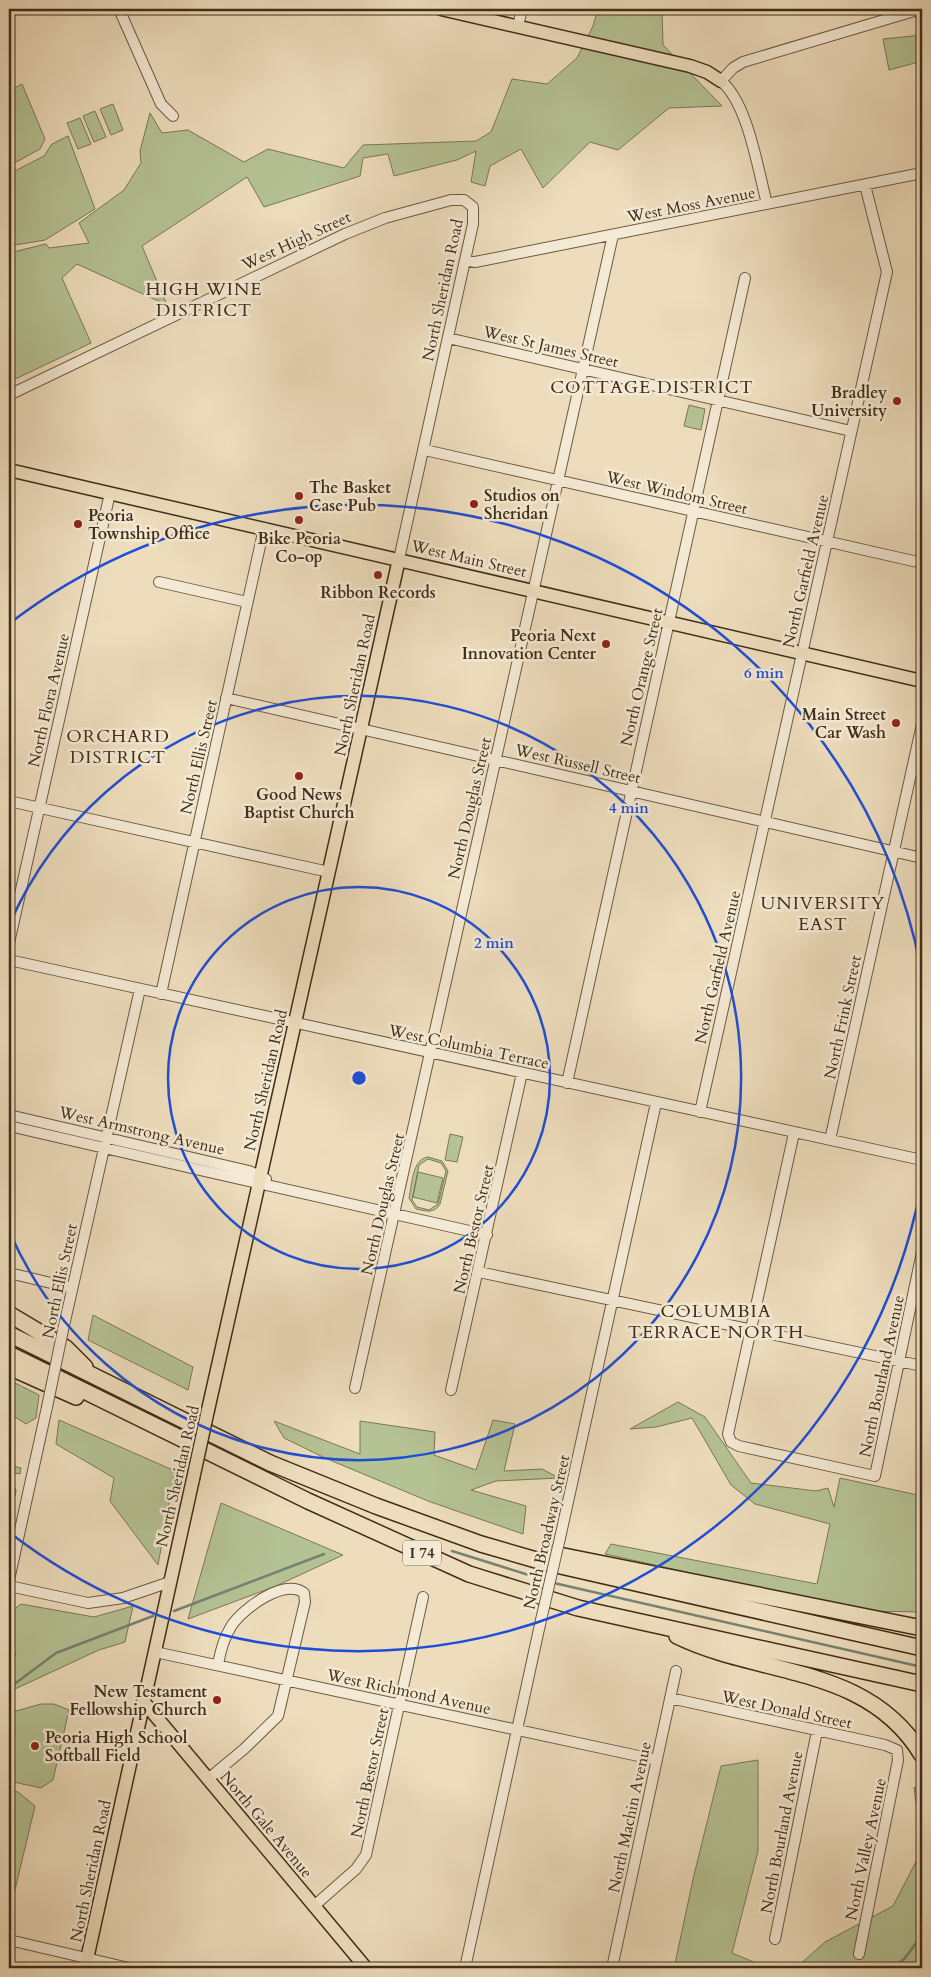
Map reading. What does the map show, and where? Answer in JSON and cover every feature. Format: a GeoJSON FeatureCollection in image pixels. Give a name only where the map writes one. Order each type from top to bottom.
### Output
{"type":"FeatureCollection","features":[{"type":"Feature","properties":{"kind":"highway"},"geometry":{"type":"LineString","coordinates":[[9,1314],[66,1348],[93,1375]]}},
{"type":"Feature","properties":{"kind":"highway","name":"I 74"},"geometry":{"type":"LineString","coordinates":[[9,1334],[270,1463],[376,1506],[481,1544],[543,1562],[922,1647]]}},
{"type":"Feature","properties":{"kind":"highway","name":"I 74"},"geometry":{"type":"LineString","coordinates":[[9,1354],[141,1417],[308,1501],[469,1574],[578,1608],[922,1684]]}},
{"type":"Feature","properties":{"kind":"highway"},"geometry":{"type":"LineString","coordinates":[[9,1367],[76,1397],[141,1417]]}},
{"type":"Feature","properties":{"kind":"highway"},"geometry":{"type":"LineString","coordinates":[[481,1544],[565,1556],[922,1628]]}},
{"type":"Feature","properties":{"kind":"highway"},"geometry":{"type":"LineString","coordinates":[[658,1627],[696,1645],[805,1674],[851,1692],[890,1717],[909,1735],[922,1755]]}},
{"type":"Feature","properties":{"kind":"main road"},"geometry":{"type":"LineString","coordinates":[[440,9],[690,66],[707,72],[721,81]]}},
{"type":"Feature","properties":{"kind":"main road","name":"West Main Street"},"geometry":{"type":"LineString","coordinates":[[9,470],[922,681]]}},
{"type":"Feature","properties":{"kind":"main road","name":"North Sheridan Road"},"geometry":{"type":"LineString","coordinates":[[86,1963],[192,1479],[399,559]]}},
{"type":"Feature","properties":{"kind":"main road","name":"North Gale Avenue"},"geometry":{"type":"LineString","coordinates":[[144,1701],[366,1968]]}},
{"type":"Feature","properties":{"kind":"street"},"geometry":{"type":"LineString","coordinates":[[119,9],[162,104],[173,116]]}},
{"type":"Feature","properties":{"kind":"street"},"geometry":{"type":"LineString","coordinates":[[518,26],[522,9]]}},
{"type":"Feature","properties":{"kind":"street"},"geometry":{"type":"LineString","coordinates":[[767,204],[744,116],[733,93],[721,81],[741,63],[921,9]]}},
{"type":"Feature","properties":{"kind":"street","name":"West Moss Avenue"},"geometry":{"type":"LineString","coordinates":[[465,260],[475,262],[922,174]]}},
{"type":"Feature","properties":{"kind":"street","name":"North Garfield Avenue"},"geometry":{"type":"LineString","coordinates":[[700,1112],[888,270],[865,185]]}},
{"type":"Feature","properties":{"kind":"street","name":"West High Street"},"geometry":{"type":"LineString","coordinates":[[9,395],[345,234],[385,218],[451,200],[461,199],[468,202]]}},
{"type":"Feature","properties":{"kind":"street","name":"North Sheridan Road"},"geometry":{"type":"LineString","coordinates":[[399,559],[425,450],[474,218],[473,207],[468,202]]}},
{"type":"Feature","properties":{"kind":"street","name":"North Douglas Street"},"geometry":{"type":"LineString","coordinates":[[355,1388],[613,234]]}},
{"type":"Feature","properties":{"kind":"street","name":"North Orange Street"},"geometry":{"type":"LineString","coordinates":[[567,1083],[745,278]]}},
{"type":"Feature","properties":{"kind":"street","name":"West St James Street"},"geometry":{"type":"LineString","coordinates":[[448,338],[851,432]]}},
{"type":"Feature","properties":{"kind":"street","name":"West Windom Street"},"geometry":{"type":"LineString","coordinates":[[425,450],[922,563]]}},
{"type":"Feature","properties":{"kind":"street","name":"North Flora Avenue"},"geometry":{"type":"LineString","coordinates":[[9,943],[110,493]]}},
{"type":"Feature","properties":{"kind":"street","name":"North Ellis Street"},"geometry":{"type":"LineString","coordinates":[[160,994],[264,528]]}},
{"type":"Feature","properties":{"kind":"street"},"geometry":{"type":"LineString","coordinates":[[159,582],[247,602]]}},
{"type":"Feature","properties":{"kind":"street","name":"West Russell Street"},"geometry":{"type":"LineString","coordinates":[[226,698],[922,858]]}},
{"type":"Feature","properties":{"kind":"street","name":"North Frink Street"},"geometry":{"type":"LineString","coordinates":[[830,1140],[922,724]]}},
{"type":"Feature","properties":{"kind":"street"},"geometry":{"type":"LineString","coordinates":[[9,801],[329,872]]}},
{"type":"Feature","properties":{"kind":"street","name":"West Columbia Terrace"},"geometry":{"type":"LineString","coordinates":[[9,960],[922,1160]]}},
{"type":"Feature","properties":{"kind":"street","name":"North Ellis Street"},"geometry":{"type":"LineString","coordinates":[[9,1580],[103,1148],[140,989]]}},
{"type":"Feature","properties":{"kind":"street","name":"North Bestor Street"},"geometry":{"type":"LineString","coordinates":[[451,1390],[488,1235],[522,1073]]}},
{"type":"Feature","properties":{"kind":"street","name":"North Broadway Street"},"geometry":{"type":"LineString","coordinates":[[464,1968],[656,1102]]}},
{"type":"Feature","properties":{"kind":"street","name":"West Armstrong Avenue"},"geometry":{"type":"LineString","coordinates":[[9,1114],[248,1171],[259,1180]]}},
{"type":"Feature","properties":{"kind":"street","name":"West Armstrong Avenue"},"geometry":{"type":"LineString","coordinates":[[9,1126],[103,1148],[274,1182],[325,1197],[488,1235]]}},
{"type":"Feature","properties":{"kind":"street"},"geometry":{"type":"LineString","coordinates":[[750,1328],[794,1133]]}},
{"type":"Feature","properties":{"kind":"street","name":"North Bourland Avenue"},"geometry":{"type":"LineString","coordinates":[[750,1328],[728,1435],[729,1441],[739,1446],[876,1476],[922,1252]]}},
{"type":"Feature","properties":{"kind":"street"},"geometry":{"type":"LineString","coordinates":[[479,1272],[922,1366]]}},
{"type":"Feature","properties":{"kind":"street"},"geometry":{"type":"LineString","coordinates":[[9,1273],[72,1288]]}},
{"type":"Feature","properties":{"kind":"street"},"geometry":{"type":"LineString","coordinates":[[9,1586],[76,1602],[94,1603],[123,1598],[170,1582]]}},
{"type":"Feature","properties":{"kind":"street"},"geometry":{"type":"LineString","coordinates":[[208,1779],[276,1719],[280,1712],[306,1601],[303,1592],[284,1589],[246,1610],[227,1634],[218,1664]]}},
{"type":"Feature","properties":{"kind":"street","name":"North Bestor Street"},"geometry":{"type":"LineString","coordinates":[[314,1906],[356,1869],[366,1855],[423,1597]]}},
{"type":"Feature","properties":{"kind":"street","name":"West Richmond Avenue"},"geometry":{"type":"LineString","coordinates":[[155,1652],[218,1664],[657,1760]]}},
{"type":"Feature","properties":{"kind":"street","name":"North Machin Avenue"},"geometry":{"type":"LineString","coordinates":[[612,1968],[676,1671]]}},
{"type":"Feature","properties":{"kind":"street","name":"West Donald Street"},"geometry":{"type":"LineString","coordinates":[[670,1698],[891,1747],[897,1750]]}},
{"type":"Feature","properties":{"kind":"street","name":"North Bourland Avenue"},"geometry":{"type":"LineString","coordinates":[[775,1939],[817,1731]]}},
{"type":"Feature","properties":{"kind":"street","name":"North Valley Avenue"},"geometry":{"type":"LineString","coordinates":[[858,1954],[899,1757],[897,1750]]}},
{"type":"Feature","properties":{"kind":"street"},"geometry":{"type":"LineString","coordinates":[[9,1940],[86,1963],[130,1968]]}},
{"type":"Feature","properties":{"kind":"green space"},"geometry":{"type":"Polygon","coordinates":[[[598,9],[662,9],[663,45],[722,106],[669,108],[618,150],[590,142],[543,188],[521,149],[490,166],[485,186],[471,182],[476,151],[457,160],[394,176],[388,154],[363,158],[360,176],[264,207],[247,177],[142,246],[167,305],[77,264],[62,278],[91,343],[9,382],[9,253],[46,244],[49,248],[89,243],[79,223],[124,190],[141,163],[140,151],[150,113],[162,133],[188,130],[244,162],[268,149],[344,168],[363,145],[476,141],[491,132],[512,79],[547,84],[577,58],[593,26],[598,9]]]}},
{"type":"Feature","properties":{"kind":"green space"},"geometry":{"type":"Polygon","coordinates":[[[922,35],[922,61],[889,70],[883,39],[922,35]]]}},
{"type":"Feature","properties":{"kind":"green space"},"geometry":{"type":"Polygon","coordinates":[[[22,84],[45,139],[40,149],[9,166],[9,91],[22,84]]]}},
{"type":"Feature","properties":{"kind":"green space"},"geometry":{"type":"Polygon","coordinates":[[[113,104],[123,130],[111,135],[100,109],[113,104]]]}},
{"type":"Feature","properties":{"kind":"green space"},"geometry":{"type":"Polygon","coordinates":[[[95,111],[106,137],[94,142],[83,116],[95,111]]]}},
{"type":"Feature","properties":{"kind":"green space"},"geometry":{"type":"Polygon","coordinates":[[[80,118],[91,144],[78,149],[67,123],[80,118]]]}},
{"type":"Feature","properties":{"kind":"green space"},"geometry":{"type":"Polygon","coordinates":[[[68,136],[95,209],[45,240],[9,246],[9,174],[44,156],[52,144],[68,136]]]}},
{"type":"Feature","properties":{"kind":"green space"},"geometry":{"type":"Polygon","coordinates":[[[689,405],[705,409],[701,430],[684,426],[689,405]]]}},
{"type":"Feature","properties":{"kind":"green space"},"geometry":{"type":"Polygon","coordinates":[[[450,1134],[463,1137],[457,1162],[445,1160],[450,1134]]]}},
{"type":"Feature","properties":{"kind":"green space"},"geometry":{"type":"Polygon","coordinates":[[[428,1157],[442,1161],[448,1171],[440,1204],[430,1211],[416,1209],[409,1198],[416,1167],[423,1159],[428,1157]],[[428,1159],[419,1165],[412,1200],[417,1207],[429,1210],[438,1204],[446,1171],[441,1163],[428,1159]]]}},
{"type":"Feature","properties":{"kind":"green space"},"geometry":{"type":"Polygon","coordinates":[[[418,1172],[443,1178],[437,1203],[413,1197],[418,1172]]]}},
{"type":"Feature","properties":{"kind":"green space"},"geometry":{"type":"Polygon","coordinates":[[[93,1315],[193,1367],[188,1390],[88,1340],[93,1315]]]}},
{"type":"Feature","properties":{"kind":"green space"},"geometry":{"type":"Polygon","coordinates":[[[9,1380],[39,1395],[36,1418],[26,1424],[9,1413],[9,1380]]]}},
{"type":"Feature","properties":{"kind":"green space"},"geometry":{"type":"Polygon","coordinates":[[[678,1402],[705,1417],[751,1483],[816,1491],[828,1488],[834,1507],[840,1478],[922,1496],[922,1612],[862,1611],[605,1554],[611,1544],[817,1584],[830,1524],[755,1504],[731,1485],[692,1418],[656,1427],[630,1429],[678,1402]]]}},
{"type":"Feature","properties":{"kind":"green space"},"geometry":{"type":"Polygon","coordinates":[[[59,1420],[175,1471],[158,1565],[110,1501],[114,1478],[56,1444],[59,1420]]]}},
{"type":"Feature","properties":{"kind":"green space"},"geometry":{"type":"Polygon","coordinates":[[[493,1420],[515,1424],[504,1471],[542,1469],[559,1478],[496,1481],[471,1490],[526,1506],[523,1534],[428,1501],[325,1458],[284,1438],[274,1421],[360,1454],[360,1421],[435,1432],[434,1455],[476,1470],[493,1420]]]}},
{"type":"Feature","properties":{"kind":"green space"},"geometry":{"type":"Polygon","coordinates":[[[9,1465],[21,1468],[20,1474],[10,1472],[16,1491],[9,1523],[9,1465]]]}},
{"type":"Feature","properties":{"kind":"green space"},"geometry":{"type":"Polygon","coordinates":[[[221,1503],[343,1555],[276,1586],[188,1619],[221,1503]]]}},
{"type":"Feature","properties":{"kind":"green space"},"geometry":{"type":"Polygon","coordinates":[[[21,1604],[94,1617],[133,1606],[125,1642],[99,1650],[15,1689],[9,1696],[9,1665],[16,1654],[9,1654],[9,1613],[21,1604]]]}},
{"type":"Feature","properties":{"kind":"green space","name":"Peoria High School Softball Field"},"geometry":{"type":"Polygon","coordinates":[[[41,1704],[54,1704],[69,1710],[53,1780],[41,1788],[9,1781],[9,1713],[41,1704]]]}},
{"type":"Feature","properties":{"kind":"green space"},"geometry":{"type":"Polygon","coordinates":[[[758,1760],[758,1851],[732,1953],[768,1968],[674,1968],[694,1875],[721,1766],[758,1760]]]}},
{"type":"Feature","properties":{"kind":"green space"},"geometry":{"type":"Polygon","coordinates":[[[914,1787],[922,1795],[922,1850],[914,1787]]]}},
{"type":"Feature","properties":{"kind":"green space"},"geometry":{"type":"Polygon","coordinates":[[[9,1790],[18,1792],[35,1806],[9,1915],[9,1790]]]}},
{"type":"Feature","properties":{"kind":"green space"},"geometry":{"type":"Polygon","coordinates":[[[922,1850],[922,1968],[796,1968],[825,1942],[893,1906],[922,1850]]]}},
{"type":"Feature","properties":{"kind":"waterway"},"geometry":{"type":"LineString","coordinates":[[452,1551],[548,1581]]}},
{"type":"Feature","properties":{"kind":"waterway"},"geometry":{"type":"LineString","coordinates":[[174,1611],[324,1554]]}},
{"type":"Feature","properties":{"kind":"waterway"},"geometry":{"type":"LineString","coordinates":[[554,1583],[922,1667]]}},
{"type":"Feature","properties":{"kind":"waterway"},"geometry":{"type":"LineString","coordinates":[[9,1688],[56,1653],[153,1616]]}},
{"type":"Feature","properties":{"kind":"waterway"},"geometry":{"type":"LineString","coordinates":[[893,1968],[905,1958],[922,1935]]}},
{"type":"Feature","properties":{"kind":"waterway"},"geometry":{"type":"LineString","coordinates":[[857,1968],[878,1968]]}},
{"type":"Feature","properties":{"kind":"place","name":"Bradley University"},"geometry":{"type":"Point","coordinates":[897,401]}},
{"type":"Feature","properties":{"kind":"place","name":"The Basket Case Pub"},"geometry":{"type":"Point","coordinates":[299,496]}},
{"type":"Feature","properties":{"kind":"place","name":"Studios on Sheridan"},"geometry":{"type":"Point","coordinates":[474,504]}},
{"type":"Feature","properties":{"kind":"place","name":"Bike Peoria Co-op"},"geometry":{"type":"Point","coordinates":[299,520]}},
{"type":"Feature","properties":{"kind":"place","name":"Peoria Township Office"},"geometry":{"type":"Point","coordinates":[78,524]}},
{"type":"Feature","properties":{"kind":"place","name":"Ribbon Records"},"geometry":{"type":"Point","coordinates":[378,575]}},
{"type":"Feature","properties":{"kind":"place","name":"Peoria Next Innovation Center"},"geometry":{"type":"Point","coordinates":[606,644]}},
{"type":"Feature","properties":{"kind":"place","name":"Main Street Car Wash"},"geometry":{"type":"Point","coordinates":[896,723]}},
{"type":"Feature","properties":{"kind":"place","name":"Good News Baptist Church"},"geometry":{"type":"Point","coordinates":[299,776]}},
{"type":"Feature","properties":{"kind":"place","name":"New Testament Fellowship Church"},"geometry":{"type":"Point","coordinates":[217,1700]}},
{"type":"Feature","properties":{"kind":"place","name":"Peoria High School Softball Field"},"geometry":{"type":"Point","coordinates":[35,1746]}},
{"type":"Feature","properties":{"kind":"district","name":"HIGH WINE DISTRICT"},"geometry":{"type":"Point","coordinates":[204,299]}},
{"type":"Feature","properties":{"kind":"district","name":"COTTAGE DISTRICT"},"geometry":{"type":"Point","coordinates":[652,387]}},
{"type":"Feature","properties":{"kind":"district","name":"ORCHARD DISTRICT"},"geometry":{"type":"Point","coordinates":[118,746]}},
{"type":"Feature","properties":{"kind":"district","name":"UNIVERSITY EAST"},"geometry":{"type":"Point","coordinates":[823,913]}},
{"type":"Feature","properties":{"kind":"district","name":"COLUMBIA TERRACE NORTH"},"geometry":{"type":"Point","coordinates":[716,1321]}}]}
